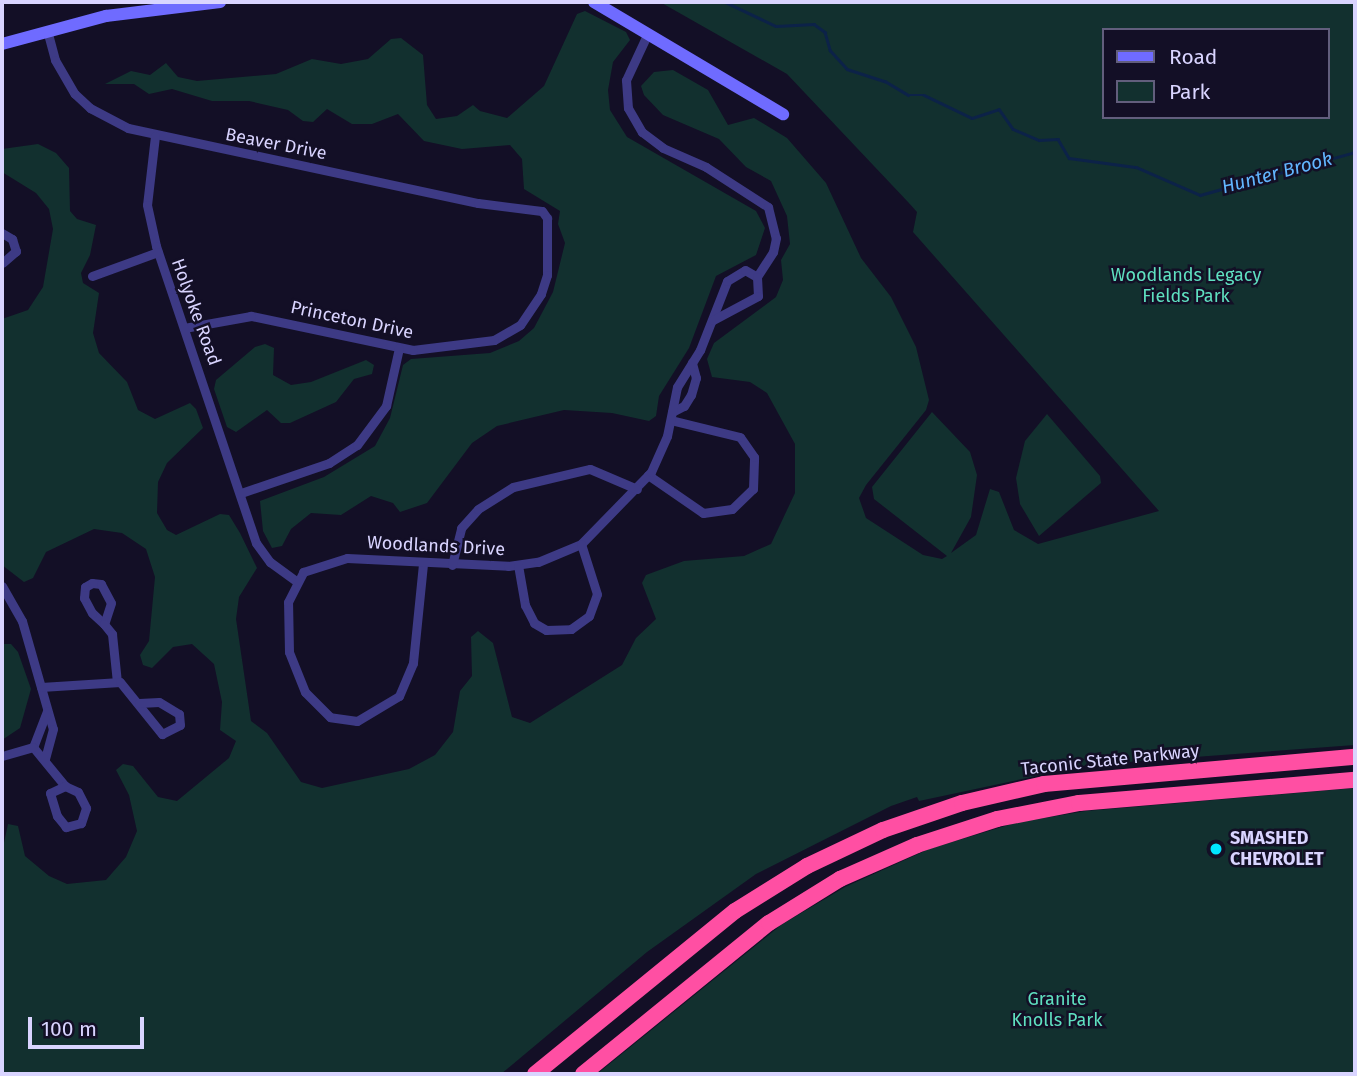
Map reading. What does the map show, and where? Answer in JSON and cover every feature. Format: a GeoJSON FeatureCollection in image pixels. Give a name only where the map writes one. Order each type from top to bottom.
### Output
{"type":"FeatureCollection","features":[{"type":"Feature","properties":{"kind":"highway","name":"Taconic State Parkway"},"geometry":{"type":"LineString","coordinates":[[535,1074],[735,911],[807,866],[883,830],[962,803],[1044,785],[1355,757]]}},
{"type":"Feature","properties":{"kind":"highway"},"geometry":{"type":"LineString","coordinates":[[583,1074],[769,923],[840,879],[917,845],[996,819],[1079,803],[1355,780]]}},
{"type":"Feature","properties":{"kind":"main road"},"geometry":{"type":"LineString","coordinates":[[2,44],[106,16],[220,2]]}},
{"type":"Feature","properties":{"kind":"main road"},"geometry":{"type":"LineString","coordinates":[[594,2],[783,114]]}},
{"type":"Feature","properties":{"kind":"street","name":"Beaver Drive"},"geometry":{"type":"LineString","coordinates":[[47,30],[55,60],[75,94],[107,119],[155,136],[478,203],[542,211],[547,218]]}},
{"type":"Feature","properties":{"kind":"street"},"geometry":{"type":"LineString","coordinates":[[647,35],[626,80],[628,108],[642,132],[663,148],[706,167],[768,207],[776,238],[773,252],[757,277],[758,296],[713,320]]}},
{"type":"Feature","properties":{"kind":"street","name":"Holyoke Road"},"geometry":{"type":"LineString","coordinates":[[155,136],[147,205],[158,252],[262,552],[296,581]]}},
{"type":"Feature","properties":{"kind":"street","name":"Princeton Drive"},"geometry":{"type":"LineString","coordinates":[[184,328],[251,316],[399,348],[477,345],[520,325],[533,312],[547,275],[547,218]]}},
{"type":"Feature","properties":{"kind":"street"},"geometry":{"type":"LineString","coordinates":[[2,233],[12,239],[16,251],[2,263]]}},
{"type":"Feature","properties":{"kind":"street"},"geometry":{"type":"LineString","coordinates":[[92,276],[158,252]]}},
{"type":"Feature","properties":{"kind":"street"},"geometry":{"type":"LineString","coordinates":[[741,304],[731,299],[726,288],[738,271],[757,277]]}},
{"type":"Feature","properties":{"kind":"street","name":"Woodlands Drive"},"geometry":{"type":"LineString","coordinates":[[296,581],[310,567],[347,558],[423,564],[518,565],[558,556],[581,544],[648,475],[672,416],[677,387],[692,363],[726,288]]}},
{"type":"Feature","properties":{"kind":"street"},"geometry":{"type":"LineString","coordinates":[[241,493],[329,463],[357,445],[386,406],[399,348]]}},
{"type":"Feature","properties":{"kind":"street","name":"Woodlands Drive"},"geometry":{"type":"LineString","coordinates":[[672,416],[684,406],[691,395],[696,378],[692,363]]}},
{"type":"Feature","properties":{"kind":"street"},"geometry":{"type":"LineString","coordinates":[[648,475],[703,513],[732,509],[753,489],[754,457],[740,437],[672,416]]}},
{"type":"Feature","properties":{"kind":"street"},"geometry":{"type":"LineString","coordinates":[[452,565],[461,528],[478,509],[513,487],[590,469],[637,489]]}},
{"type":"Feature","properties":{"kind":"street"},"geometry":{"type":"LineString","coordinates":[[518,565],[525,605],[534,622],[546,630],[571,629],[589,616],[597,594],[581,544]]}},
{"type":"Feature","properties":{"kind":"street"},"geometry":{"type":"LineString","coordinates":[[296,581],[286,618],[294,671],[321,710],[338,720],[357,721],[390,704],[405,683],[412,663],[423,564]]}},
{"type":"Feature","properties":{"kind":"street"},"geometry":{"type":"LineString","coordinates":[[2,586],[22,621],[53,734],[45,759]]}},
{"type":"Feature","properties":{"kind":"street"},"geometry":{"type":"LineString","coordinates":[[104,624],[111,634],[117,682],[139,704],[162,734],[180,725],[179,715],[159,702],[139,704]]}},
{"type":"Feature","properties":{"kind":"street"},"geometry":{"type":"LineString","coordinates":[[41,687],[117,682]]}},
{"type":"Feature","properties":{"kind":"street"},"geometry":{"type":"LineString","coordinates":[[47,711],[33,737],[33,747],[65,786],[78,792],[86,808],[81,823],[66,827],[57,816],[50,793],[65,786]]}},
{"type":"Feature","properties":{"kind":"street"},"geometry":{"type":"LineString","coordinates":[[2,756],[33,747]]}},
{"type":"Feature","properties":{"kind":"green space","name":"Woodlands Legacy Fields Park"},"geometry":{"type":"Polygon","coordinates":[[[660,2],[1355,2],[1355,745],[1088,765],[919,801],[917,797],[891,806],[756,874],[647,952],[501,1074],[2,1074],[2,852],[8,824],[18,826],[25,856],[49,876],[67,884],[106,880],[126,857],[137,831],[129,795],[116,770],[123,764],[133,766],[158,797],[177,801],[229,758],[236,741],[220,730],[222,702],[214,664],[192,644],[173,647],[152,668],[143,665],[140,655],[149,641],[155,577],[146,549],[122,533],[94,529],[46,552],[33,578],[24,582],[2,565],[2,319],[28,310],[43,287],[53,229],[49,209],[36,193],[2,172],[2,149],[38,144],[56,153],[69,168],[70,211],[77,219],[96,225],[90,255],[81,273],[83,283],[99,293],[93,333],[99,353],[127,382],[138,410],[155,419],[190,403],[196,409],[203,428],[167,463],[158,482],[157,513],[167,530],[176,535],[220,514],[229,515],[240,533],[257,568],[239,597],[236,619],[251,721],[267,733],[301,782],[322,788],[409,769],[435,755],[453,732],[460,691],[472,676],[471,637],[478,631],[493,643],[512,717],[530,723],[622,665],[636,638],[656,619],[642,583],[646,575],[684,561],[744,556],[771,544],[795,493],[795,444],[767,393],[750,382],[712,377],[707,359],[714,343],[776,297],[783,280],[781,260],[790,244],[787,216],[771,181],[746,167],[719,139],[663,115],[644,95],[641,86],[654,72],[673,70],[708,90],[728,125],[754,118],[787,138],[826,183],[861,258],[891,297],[916,347],[929,400],[926,410],[866,485],[859,498],[866,518],[923,555],[942,559],[947,556],[874,499],[872,487],[932,412],[970,452],[977,475],[971,517],[951,553],[976,535],[990,489],[999,492],[1014,530],[1038,544],[1159,511],[913,232],[917,212],[787,74],[660,2]]]}},
{"type":"Feature","properties":{"kind":"green space"},"geometry":{"type":"Polygon","coordinates":[[[585,11],[626,32],[630,40],[613,62],[608,90],[610,110],[627,137],[756,211],[765,228],[756,255],[716,276],[689,348],[659,396],[656,416],[649,421],[612,413],[564,410],[497,426],[472,443],[427,503],[400,512],[393,503],[371,496],[341,515],[311,513],[291,529],[282,546],[272,548],[263,531],[260,501],[324,477],[375,446],[390,418],[403,365],[411,359],[490,353],[519,341],[534,328],[553,292],[565,243],[558,224],[560,211],[524,189],[522,159],[510,145],[462,149],[424,141],[398,114],[372,124],[352,124],[327,109],[313,122],[303,121],[288,110],[249,101],[212,101],[172,89],[149,94],[134,84],[105,84],[131,71],[150,75],[166,63],[178,77],[197,81],[276,74],[312,59],[341,64],[368,59],[391,39],[401,38],[423,55],[427,105],[436,119],[457,116],[473,105],[480,111],[507,118],[544,86],[577,14],[585,11]]]}},
{"type":"Feature","properties":{"kind":"green space"},"geometry":{"type":"Polygon","coordinates":[[[265,344],[274,348],[273,375],[291,385],[311,382],[366,360],[374,365],[372,374],[354,379],[336,402],[290,423],[281,423],[267,410],[236,432],[227,427],[214,389],[216,380],[255,347],[265,344]]]}},
{"type":"Feature","properties":{"kind":"green space"},"geometry":{"type":"Polygon","coordinates":[[[1047,414],[1100,476],[1101,483],[1039,536],[1020,504],[1016,478],[1025,441],[1047,414]]]}},
{"type":"Feature","properties":{"kind":"green space"},"geometry":{"type":"Polygon","coordinates":[[[2,644],[11,644],[18,652],[31,689],[20,728],[2,740],[2,644]]]}},
{"type":"Feature","properties":{"kind":"green space","name":"Granite Knolls Park"},"geometry":{"type":"Polygon","coordinates":[[[1355,788],[1355,1074],[597,1074],[781,925],[845,887],[929,849],[1015,823],[1086,811],[1355,788]]]}},
{"type":"Feature","properties":{"kind":"waterway","name":"Hunter Brook"},"geometry":{"type":"LineString","coordinates":[[725,2],[776,26],[814,24],[825,32],[830,50],[847,69],[885,81],[908,95],[924,95],[972,118],[999,109],[1013,129],[1039,140],[1058,139],[1069,158],[1136,167],[1200,195],[1355,152]]}},
{"type":"Feature","properties":{"kind":"place","name":"SMASHED CHEVROLET"},"geometry":{"type":"Point","coordinates":[1216,849]}}]}
